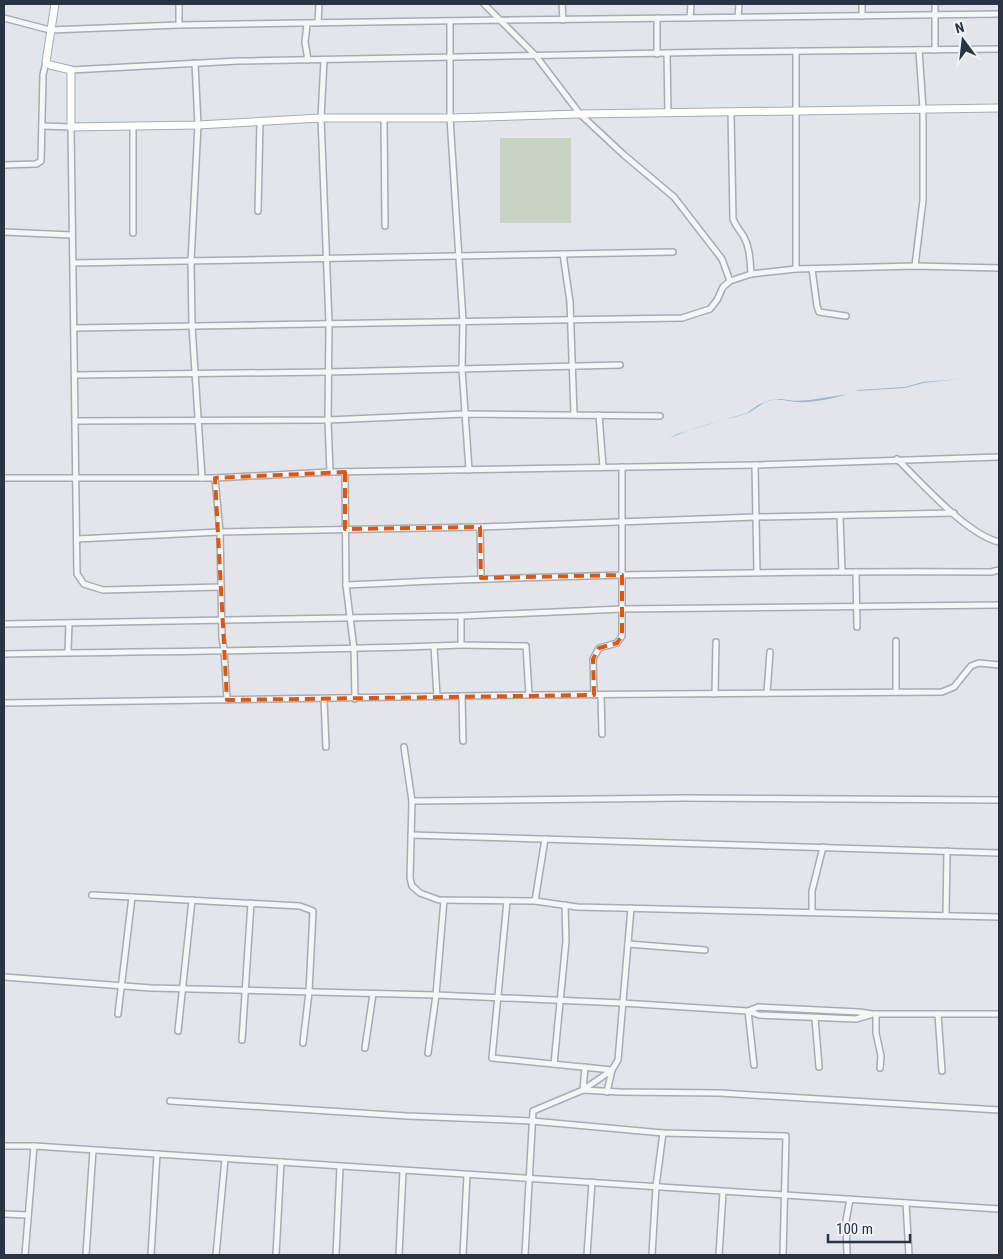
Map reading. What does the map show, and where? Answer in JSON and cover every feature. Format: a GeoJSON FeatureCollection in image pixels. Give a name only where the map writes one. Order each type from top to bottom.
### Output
{"type":"FeatureCollection","features":[{"type":"Feature","properties":{"kind":"street"},"geometry":{"type":"LineString","coordinates":[[4,165],[40,163],[42,158],[43,75],[55,4]]}},
{"type":"Feature","properties":{"kind":"street"},"geometry":{"type":"LineString","coordinates":[[179,4],[180,26]]}},
{"type":"Feature","properties":{"kind":"street"},"geometry":{"type":"LineString","coordinates":[[318,23],[319,4]]}},
{"type":"Feature","properties":{"kind":"street"},"geometry":{"type":"LineString","coordinates":[[484,4],[536,56],[580,114],[624,155],[674,197],[722,259],[730,281]]}},
{"type":"Feature","properties":{"kind":"street"},"geometry":{"type":"LineString","coordinates":[[562,4],[563,20]]}},
{"type":"Feature","properties":{"kind":"street"},"geometry":{"type":"LineString","coordinates":[[690,18],[691,4]]}},
{"type":"Feature","properties":{"kind":"street"},"geometry":{"type":"LineString","coordinates":[[738,17],[739,4]]}},
{"type":"Feature","properties":{"kind":"street"},"geometry":{"type":"LineString","coordinates":[[862,4],[862,16]]}},
{"type":"Feature","properties":{"kind":"street"},"geometry":{"type":"LineString","coordinates":[[935,4],[935,50]]}},
{"type":"Feature","properties":{"kind":"street"},"geometry":{"type":"LineString","coordinates":[[4,18],[50,30],[318,23],[999,14]]}},
{"type":"Feature","properties":{"kind":"street"},"geometry":{"type":"LineString","coordinates":[[656,18],[656,54]]}},
{"type":"Feature","properties":{"kind":"street"},"geometry":{"type":"LineString","coordinates":[[450,21],[450,118],[463,321],[462,369],[469,470]]}},
{"type":"Feature","properties":{"kind":"street"},"geometry":{"type":"LineString","coordinates":[[307,24],[305,42],[308,60]]}},
{"type":"Feature","properties":{"kind":"street"},"geometry":{"type":"LineString","coordinates":[[46,62],[50,65],[70,70],[194,63],[308,60],[999,49]]}},
{"type":"Feature","properties":{"kind":"street"},"geometry":{"type":"LineString","coordinates":[[915,266],[922,200],[923,108],[919,50]]}},
{"type":"Feature","properties":{"kind":"street"},"geometry":{"type":"LineString","coordinates":[[796,51],[796,269]]}},
{"type":"Feature","properties":{"kind":"street"},"geometry":{"type":"LineString","coordinates":[[667,53],[668,113]]}},
{"type":"Feature","properties":{"kind":"street"},"geometry":{"type":"LineString","coordinates":[[324,60],[321,118],[329,323],[328,420],[330,472]]}},
{"type":"Feature","properties":{"kind":"street"},"geometry":{"type":"LineString","coordinates":[[194,63],[198,125],[191,261],[192,326],[202,478]]}},
{"type":"Feature","properties":{"kind":"street"},"geometry":{"type":"LineString","coordinates":[[70,70],[76,375],[77,574],[84,584],[104,590],[221,587]]}},
{"type":"Feature","properties":{"kind":"street"},"geometry":{"type":"LineString","coordinates":[[42,126],[133,127],[321,118],[450,118],[580,114],[999,108]]}},
{"type":"Feature","properties":{"kind":"street"},"geometry":{"type":"LineString","coordinates":[[731,112],[733,219],[736,228],[743,235],[748,246],[751,274]]}},
{"type":"Feature","properties":{"kind":"street"},"geometry":{"type":"LineString","coordinates":[[384,118],[384,226]]}},
{"type":"Feature","properties":{"kind":"street"},"geometry":{"type":"LineString","coordinates":[[258,211],[260,122]]}},
{"type":"Feature","properties":{"kind":"street"},"geometry":{"type":"LineString","coordinates":[[133,127],[133,233]]}},
{"type":"Feature","properties":{"kind":"street"},"geometry":{"type":"LineString","coordinates":[[4,232],[72,235]]}},
{"type":"Feature","properties":{"kind":"street"},"geometry":{"type":"LineString","coordinates":[[73,263],[673,252]]}},
{"type":"Feature","properties":{"kind":"street"},"geometry":{"type":"LineString","coordinates":[[563,254],[568,281],[574,414]]}},
{"type":"Feature","properties":{"kind":"street"},"geometry":{"type":"LineString","coordinates":[[75,328],[682,318],[710,309],[730,281],[751,274],[796,269],[915,266],[999,268]]}},
{"type":"Feature","properties":{"kind":"street"},"geometry":{"type":"LineString","coordinates":[[812,269],[819,312],[846,316]]}},
{"type":"Feature","properties":{"kind":"street"},"geometry":{"type":"LineString","coordinates":[[76,375],[328,372],[620,365]]}},
{"type":"Feature","properties":{"kind":"street"},"geometry":{"type":"LineString","coordinates":[[76,421],[328,420],[465,414],[660,416]]}},
{"type":"Feature","properties":{"kind":"street"},"geometry":{"type":"LineString","coordinates":[[599,415],[604,467]]}},
{"type":"Feature","properties":{"kind":"street"},"geometry":{"type":"LineString","coordinates":[[4,478],[215,478],[330,472],[754,465],[999,457]]}},
{"type":"Feature","properties":{"kind":"street"},"geometry":{"type":"LineString","coordinates":[[897,459],[972,529],[999,542]]}},
{"type":"Feature","properties":{"kind":"street"},"geometry":{"type":"LineString","coordinates":[[754,465],[756,572]]}},
{"type":"Feature","properties":{"kind":"street"},"geometry":{"type":"LineString","coordinates":[[594,695],[592,659],[599,648],[617,643],[622,636],[622,466]]}},
{"type":"Feature","properties":{"kind":"street"},"geometry":{"type":"LineString","coordinates":[[345,472],[346,585],[354,649],[355,699]]}},
{"type":"Feature","properties":{"kind":"street"},"geometry":{"type":"LineString","coordinates":[[215,478],[220,532],[222,638],[227,700]]}},
{"type":"Feature","properties":{"kind":"street"},"geometry":{"type":"LineString","coordinates":[[77,539],[220,532],[480,527],[954,513]]}},
{"type":"Feature","properties":{"kind":"street"},"geometry":{"type":"LineString","coordinates":[[840,516],[842,572]]}},
{"type":"Feature","properties":{"kind":"street"},"geometry":{"type":"LineString","coordinates":[[480,527],[480,578]]}},
{"type":"Feature","properties":{"kind":"street"},"geometry":{"type":"LineString","coordinates":[[346,585],[480,578],[756,572],[991,572],[999,570]]}},
{"type":"Feature","properties":{"kind":"street"},"geometry":{"type":"LineString","coordinates":[[856,572],[857,627]]}},
{"type":"Feature","properties":{"kind":"street"},"geometry":{"type":"LineString","coordinates":[[4,624],[461,616],[622,609],[999,605]]}},
{"type":"Feature","properties":{"kind":"street"},"geometry":{"type":"LineString","coordinates":[[461,616],[461,645]]}},
{"type":"Feature","properties":{"kind":"street"},"geometry":{"type":"LineString","coordinates":[[68,623],[68,652]]}},
{"type":"Feature","properties":{"kind":"street"},"geometry":{"type":"LineString","coordinates":[[896,641],[896,692]]}},
{"type":"Feature","properties":{"kind":"street"},"geometry":{"type":"LineString","coordinates":[[715,694],[716,642]]}},
{"type":"Feature","properties":{"kind":"street"},"geometry":{"type":"LineString","coordinates":[[4,654],[224,649],[354,649],[461,645],[526,646],[528,695]]}},
{"type":"Feature","properties":{"kind":"street"},"geometry":{"type":"LineString","coordinates":[[434,646],[437,697]]}},
{"type":"Feature","properties":{"kind":"street"},"geometry":{"type":"LineString","coordinates":[[767,693],[770,652]]}},
{"type":"Feature","properties":{"kind":"street"},"geometry":{"type":"LineString","coordinates":[[4,703],[528,695],[942,692],[954,687],[971,666],[979,663],[999,665]]}},
{"type":"Feature","properties":{"kind":"street"},"geometry":{"type":"LineString","coordinates":[[601,695],[602,734]]}},
{"type":"Feature","properties":{"kind":"street"},"geometry":{"type":"LineString","coordinates":[[462,696],[463,740]]}},
{"type":"Feature","properties":{"kind":"street"},"geometry":{"type":"LineString","coordinates":[[324,699],[326,747]]}},
{"type":"Feature","properties":{"kind":"street"},"geometry":{"type":"LineString","coordinates":[[404,747],[412,801],[410,878],[412,886],[420,893],[439,900],[535,901],[565,905],[631,908],[999,917]]}},
{"type":"Feature","properties":{"kind":"street"},"geometry":{"type":"LineString","coordinates":[[412,801],[683,798],[999,800]]}},
{"type":"Feature","properties":{"kind":"street"},"geometry":{"type":"LineString","coordinates":[[411,836],[999,853]]}},
{"type":"Feature","properties":{"kind":"street"},"geometry":{"type":"LineString","coordinates":[[535,901],[545,839]]}},
{"type":"Feature","properties":{"kind":"street"},"geometry":{"type":"LineString","coordinates":[[812,912],[812,891],[823,847]]}},
{"type":"Feature","properties":{"kind":"street"},"geometry":{"type":"LineString","coordinates":[[946,915],[947,851]]}},
{"type":"Feature","properties":{"kind":"street"},"geometry":{"type":"LineString","coordinates":[[92,895],[300,906],[313,911],[310,992],[303,1043]]}},
{"type":"Feature","properties":{"kind":"street"},"geometry":{"type":"LineString","coordinates":[[118,1014],[132,897]]}},
{"type":"Feature","properties":{"kind":"street"},"geometry":{"type":"LineString","coordinates":[[178,1031],[192,900]]}},
{"type":"Feature","properties":{"kind":"street"},"geometry":{"type":"LineString","coordinates":[[428,1053],[436,995],[444,900]]}},
{"type":"Feature","properties":{"kind":"street"},"geometry":{"type":"LineString","coordinates":[[507,901],[492,1058],[612,1070]]}},
{"type":"Feature","properties":{"kind":"street"},"geometry":{"type":"LineString","coordinates":[[242,1040],[251,903]]}},
{"type":"Feature","properties":{"kind":"street"},"geometry":{"type":"LineString","coordinates":[[554,1064],[566,941],[565,905]]}},
{"type":"Feature","properties":{"kind":"street"},"geometry":{"type":"LineString","coordinates":[[607,1092],[612,1070],[618,1060],[631,908]]}},
{"type":"Feature","properties":{"kind":"street"},"geometry":{"type":"LineString","coordinates":[[628,944],[705,950]]}},
{"type":"Feature","properties":{"kind":"street"},"geometry":{"type":"LineString","coordinates":[[4,977],[182,989],[436,995],[622,1003],[748,1011],[760,1015],[815,1018],[856,1019],[874,1014]]}},
{"type":"Feature","properties":{"kind":"street"},"geometry":{"type":"LineString","coordinates":[[365,1048],[373,994]]}},
{"type":"Feature","properties":{"kind":"street"},"geometry":{"type":"LineString","coordinates":[[748,1011],[758,1007],[874,1014],[999,1014]]}},
{"type":"Feature","properties":{"kind":"street"},"geometry":{"type":"LineString","coordinates":[[748,1011],[754,1065]]}},
{"type":"Feature","properties":{"kind":"street"},"geometry":{"type":"LineString","coordinates":[[874,1014],[880,1068]]}},
{"type":"Feature","properties":{"kind":"street"},"geometry":{"type":"LineString","coordinates":[[938,1014],[942,1071]]}},
{"type":"Feature","properties":{"kind":"street"},"geometry":{"type":"LineString","coordinates":[[815,1018],[819,1067]]}},
{"type":"Feature","properties":{"kind":"street"},"geometry":{"type":"LineString","coordinates":[[583,1090],[585,1067]]}},
{"type":"Feature","properties":{"kind":"street"},"geometry":{"type":"LineString","coordinates":[[525,1255],[533,1112],[583,1090],[612,1070]]}},
{"type":"Feature","properties":{"kind":"street"},"geometry":{"type":"LineString","coordinates":[[583,1090],[720,1093],[845,1099],[999,1110]]}},
{"type":"Feature","properties":{"kind":"street"},"geometry":{"type":"LineString","coordinates":[[170,1101],[407,1116],[532,1121],[663,1132],[786,1136],[783,1255]]}},
{"type":"Feature","properties":{"kind":"street"},"geometry":{"type":"LineString","coordinates":[[652,1255],[656,1186],[663,1132]]}},
{"type":"Feature","properties":{"kind":"street"},"geometry":{"type":"LineString","coordinates":[[4,1146],[34,1146],[467,1175],[530,1177],[723,1192],[999,1209]]}},
{"type":"Feature","properties":{"kind":"street"},"geometry":{"type":"LineString","coordinates":[[25,1255],[34,1146]]}},
{"type":"Feature","properties":{"kind":"street"},"geometry":{"type":"LineString","coordinates":[[86,1255],[93,1150]]}},
{"type":"Feature","properties":{"kind":"street"},"geometry":{"type":"LineString","coordinates":[[150,1255],[157,1154]]}},
{"type":"Feature","properties":{"kind":"street"},"geometry":{"type":"LineString","coordinates":[[216,1255],[225,1159]]}},
{"type":"Feature","properties":{"kind":"street"},"geometry":{"type":"LineString","coordinates":[[276,1255],[281,1162]]}},
{"type":"Feature","properties":{"kind":"street"},"geometry":{"type":"LineString","coordinates":[[336,1255],[340,1167]]}},
{"type":"Feature","properties":{"kind":"street"},"geometry":{"type":"LineString","coordinates":[[400,1255],[404,1171]]}},
{"type":"Feature","properties":{"kind":"street"},"geometry":{"type":"LineString","coordinates":[[463,1255],[467,1175]]}},
{"type":"Feature","properties":{"kind":"street"},"geometry":{"type":"LineString","coordinates":[[587,1255],[592,1182]]}},
{"type":"Feature","properties":{"kind":"street"},"geometry":{"type":"LineString","coordinates":[[719,1255],[723,1192]]}},
{"type":"Feature","properties":{"kind":"street"},"geometry":{"type":"LineString","coordinates":[[847,1255],[846,1222],[850,1199]]}},
{"type":"Feature","properties":{"kind":"street"},"geometry":{"type":"LineString","coordinates":[[906,1203],[909,1255]]}},
{"type":"Feature","properties":{"kind":"street"},"geometry":{"type":"LineString","coordinates":[[4,1214],[28,1216]]}},
{"type":"Feature","properties":{"kind":"highlighted area"},"geometry":{"type":"Polygon","coordinates":[[[345,472],[345,529],[480,527],[481,578],[622,575],[622,636],[617,643],[599,648],[593,659],[594,695],[227,700],[215,478],[345,472]]]}},
{"type":"Feature","properties":{"kind":"green space"},"geometry":{"type":"Polygon","coordinates":[[[500,138],[571,138],[571,223],[500,223],[500,138]]]}},
{"type":"Feature","properties":{"kind":"water"},"geometry":{"type":"Polygon","coordinates":[[[960,379],[923,383],[905,388],[856,391],[851,393],[858,390],[905,387],[923,382],[960,379]]]}},
{"type":"Feature","properties":{"kind":"water"},"geometry":{"type":"Polygon","coordinates":[[[847,394],[810,402],[772,400],[749,413],[719,421],[747,413],[758,405],[770,400],[781,399],[795,401],[810,400],[847,394]]]}}]}
